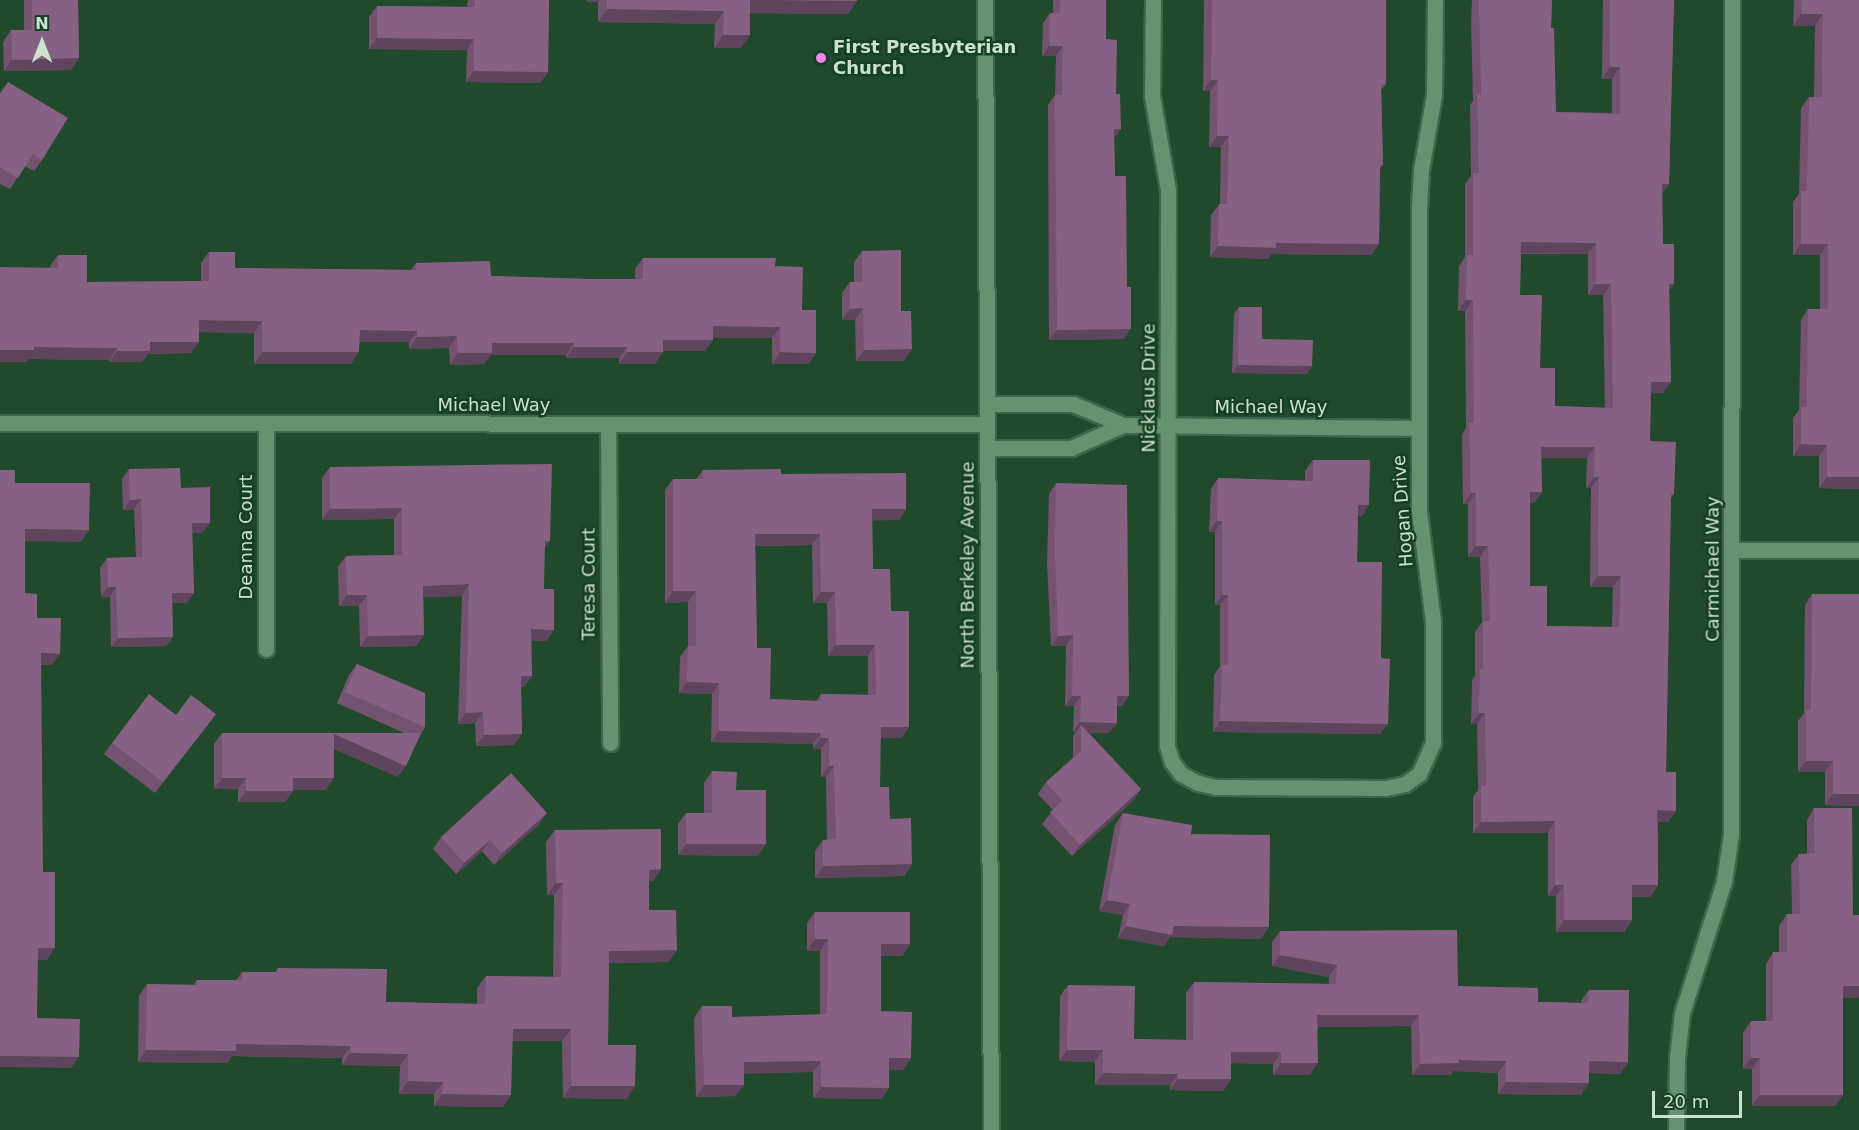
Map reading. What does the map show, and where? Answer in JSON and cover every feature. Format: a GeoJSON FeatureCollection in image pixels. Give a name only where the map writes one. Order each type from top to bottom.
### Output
{"type":"FeatureCollection","features":[{"type":"Feature","properties":{"kind":"street","name":"North Berkeley Avenue"},"geometry":{"type":"LineString","coordinates":[[985,0],[991,1130]]}},
{"type":"Feature","properties":{"kind":"street","name":"Nicklaus Drive"},"geometry":{"type":"LineString","coordinates":[[1153,0],[1152,96],[1167,190],[1167,746],[1172,762],[1181,774]]}},
{"type":"Feature","properties":{"kind":"street","name":"Hogan Drive"},"geometry":{"type":"LineString","coordinates":[[1181,774],[1198,783],[1216,787],[1386,788],[1406,784],[1419,774],[1432,742],[1434,638],[1419,525],[1418,428],[1419,208],[1421,170],[1434,96],[1434,0]]}},
{"type":"Feature","properties":{"kind":"street","name":"Carmichael Way"},"geometry":{"type":"LineString","coordinates":[[1676,1130],[1677,1057],[1682,1013],[1688,988],[1724,881],[1730,850],[1732,0]]}},
{"type":"Feature","properties":{"kind":"street","name":"Michael Way"},"geometry":{"type":"LineString","coordinates":[[987,404],[1073,404],[1123,425],[1418,428]]}},
{"type":"Feature","properties":{"kind":"street","name":"Michael Way"},"geometry":{"type":"LineString","coordinates":[[0,423],[987,424]]}},
{"type":"Feature","properties":{"kind":"street","name":"Deanna Court"},"geometry":{"type":"LineString","coordinates":[[266,424],[266,650]]}},
{"type":"Feature","properties":{"kind":"street","name":"Teresa Court"},"geometry":{"type":"LineString","coordinates":[[608,425],[610,743]]}},
{"type":"Feature","properties":{"kind":"street","name":"Michael Way"},"geometry":{"type":"LineString","coordinates":[[987,448],[1071,448],[1123,425]]}},
{"type":"Feature","properties":{"kind":"street"},"geometry":{"type":"LineString","coordinates":[[1732,550],[1859,550]]}},
{"type":"Feature","properties":{"kind":"building"},"geometry":{"type":"Polygon","coordinates":[[[32,0],[78,0],[79,58],[12,60],[11,30],[32,30],[32,0]]]}},
{"type":"Feature","properties":{"kind":"building"},"geometry":{"type":"Polygon","coordinates":[[[475,0],[549,0],[548,72],[474,71],[474,39],[377,38],[377,6],[475,7],[475,0]]]}},
{"type":"Feature","properties":{"kind":"building"},"geometry":{"type":"Polygon","coordinates":[[[607,0],[750,0],[750,35],[723,35],[724,11],[607,9],[607,0]]]}},
{"type":"Feature","properties":{"kind":"building"},"geometry":{"type":"Polygon","coordinates":[[[780,0],[857,0],[857,1],[780,0]]]}},
{"type":"Feature","properties":{"kind":"building"},"geometry":{"type":"Polygon","coordinates":[[[1060,0],[1106,0],[1106,39],[1117,40],[1116,94],[1120,94],[1121,129],[1114,129],[1115,176],[1126,176],[1127,287],[1131,287],[1131,329],[1057,330],[1055,95],[1062,95],[1063,46],[1049,46],[1050,13],[1060,13],[1060,0]]]}},
{"type":"Feature","properties":{"kind":"building"},"geometry":{"type":"Polygon","coordinates":[[[1212,0],[1386,0],[1386,84],[1381,84],[1383,165],[1380,165],[1379,244],[1276,243],[1276,248],[1218,246],[1219,204],[1227,204],[1229,136],[1217,136],[1218,80],[1211,80],[1212,0]]]}},
{"type":"Feature","properties":{"kind":"building"},"geometry":{"type":"Polygon","coordinates":[[[1479,0],[1552,0],[1551,28],[1554,28],[1556,112],[1620,114],[1620,67],[1610,67],[1610,0],[1674,0],[1669,184],[1662,184],[1663,244],[1674,244],[1674,284],[1669,284],[1671,382],[1651,382],[1650,441],[1676,442],[1674,494],[1671,494],[1666,772],[1676,772],[1676,811],[1657,810],[1658,885],[1632,885],[1632,920],[1564,920],[1564,885],[1555,885],[1555,821],[1481,822],[1481,786],[1486,786],[1485,713],[1479,713],[1480,669],[1483,669],[1483,621],[1490,621],[1488,546],[1476,546],[1476,493],[1471,493],[1469,423],[1474,423],[1473,300],[1466,300],[1467,255],[1473,255],[1473,173],[1479,173],[1477,94],[1481,94],[1479,0]],[[1521,242],[1520,295],[1542,295],[1540,368],[1555,368],[1555,406],[1613,408],[1611,284],[1596,284],[1596,243],[1521,242]],[[1541,447],[1542,492],[1530,492],[1530,586],[1547,586],[1547,626],[1619,627],[1621,576],[1598,576],[1599,477],[1594,477],[1595,447],[1541,447]]]}},
{"type":"Feature","properties":{"kind":"building"},"geometry":{"type":"Polygon","coordinates":[[[1802,0],[1859,0],[1859,477],[1827,477],[1827,445],[1801,444],[1801,407],[1807,407],[1808,309],[1828,309],[1828,244],[1801,244],[1801,191],[1807,191],[1809,97],[1822,97],[1823,14],[1801,14],[1802,0]]]}},
{"type":"Feature","properties":{"kind":"building"},"geometry":{"type":"Polygon","coordinates":[[[8,82],[68,118],[42,160],[33,154],[18,178],[0,167],[0,95],[8,82]]]}},
{"type":"Feature","properties":{"kind":"building"},"geometry":{"type":"Polygon","coordinates":[[[901,250],[901,311],[911,311],[912,349],[864,350],[863,308],[850,309],[850,282],[862,282],[862,251],[901,250]]]}},
{"type":"Feature","properties":{"kind":"building"},"geometry":{"type":"Polygon","coordinates":[[[209,252],[235,252],[235,268],[416,270],[416,263],[490,261],[491,276],[589,279],[643,279],[643,258],[776,258],[775,266],[803,267],[802,310],[816,310],[816,353],[780,352],[780,327],[713,326],[713,340],[663,340],[663,352],[627,352],[627,347],[574,347],[574,343],[492,343],[492,353],[458,353],[457,336],[417,337],[417,331],[360,330],[359,352],[262,352],[262,321],[199,320],[199,342],[150,342],[150,351],[117,351],[117,348],[34,347],[34,350],[0,350],[0,267],[58,268],[58,255],[87,255],[87,282],[209,281],[209,252]]]}},
{"type":"Feature","properties":{"kind":"building"},"geometry":{"type":"Polygon","coordinates":[[[1239,307],[1262,307],[1262,339],[1313,340],[1312,366],[1238,365],[1239,307]]]}},
{"type":"Feature","properties":{"kind":"building"},"geometry":{"type":"Polygon","coordinates":[[[1313,460],[1370,460],[1369,505],[1358,505],[1357,562],[1382,562],[1381,658],[1390,659],[1388,724],[1220,721],[1222,665],[1228,665],[1228,595],[1222,595],[1222,521],[1217,521],[1218,478],[1313,481],[1313,460]]]}},
{"type":"Feature","properties":{"kind":"building"},"geometry":{"type":"Polygon","coordinates":[[[552,464],[550,541],[545,541],[544,589],[554,589],[554,630],[531,629],[532,676],[521,676],[522,734],[484,735],[483,712],[466,713],[469,584],[423,586],[424,635],[368,636],[367,595],[347,595],[346,556],[402,555],[402,508],[330,509],[330,467],[552,464]]]}},
{"type":"Feature","properties":{"kind":"building"},"geometry":{"type":"Polygon","coordinates":[[[180,468],[181,488],[210,487],[210,523],[192,523],[194,593],[172,593],[173,637],[118,638],[116,587],[108,587],[107,558],[143,557],[141,499],[130,500],[129,469],[180,468]]]}},
{"type":"Feature","properties":{"kind":"building"},"geometry":{"type":"Polygon","coordinates":[[[781,469],[781,474],[906,473],[906,509],[872,509],[873,569],[890,569],[891,611],[909,611],[909,727],[881,727],[880,787],[889,787],[890,819],[911,818],[912,864],[823,866],[823,840],[836,839],[834,766],[829,766],[829,738],[821,738],[821,733],[719,731],[719,683],[687,682],[688,646],[696,646],[696,591],[673,591],[673,479],[703,479],[703,470],[781,469]],[[755,534],[757,648],[771,648],[770,699],[821,701],[821,694],[876,695],[875,645],[836,645],[835,592],[821,592],[820,534],[755,534]]]}},
{"type":"Feature","properties":{"kind":"building"},"geometry":{"type":"Polygon","coordinates":[[[0,470],[15,470],[15,483],[90,483],[89,530],[25,529],[25,593],[37,594],[37,618],[61,618],[60,654],[41,653],[43,872],[55,872],[55,948],[38,948],[37,1018],[80,1019],[79,1057],[0,1056],[0,470]]]}},
{"type":"Feature","properties":{"kind":"building"},"geometry":{"type":"Polygon","coordinates":[[[1056,483],[1127,485],[1129,696],[1117,696],[1117,723],[1080,722],[1081,696],[1072,696],[1073,635],[1058,636],[1055,553],[1056,483]]]}},
{"type":"Feature","properties":{"kind":"building"},"geometry":{"type":"Polygon","coordinates":[[[1812,594],[1859,594],[1859,794],[1833,794],[1833,761],[1806,761],[1806,710],[1811,710],[1812,594]]]}},
{"type":"Feature","properties":{"kind":"building"},"geometry":{"type":"Polygon","coordinates":[[[357,664],[425,693],[425,727],[345,692],[357,664]]]}},
{"type":"Feature","properties":{"kind":"building"},"geometry":{"type":"Polygon","coordinates":[[[149,694],[176,715],[191,695],[216,714],[163,782],[112,743],[149,694]]]}},
{"type":"Feature","properties":{"kind":"building"},"geometry":{"type":"Polygon","coordinates":[[[1081,725],[1141,789],[1080,845],[1050,812],[1063,801],[1046,782],[1081,751],[1081,725]]]}},
{"type":"Feature","properties":{"kind":"building"},"geometry":{"type":"Polygon","coordinates":[[[222,733],[421,733],[406,766],[334,734],[334,778],[293,778],[293,791],[246,791],[246,778],[222,778],[222,733]]]}},
{"type":"Feature","properties":{"kind":"building"},"geometry":{"type":"Polygon","coordinates":[[[712,771],[737,772],[736,790],[766,790],[766,844],[686,844],[686,813],[712,813],[712,771]]]}},
{"type":"Feature","properties":{"kind":"building"},"geometry":{"type":"Polygon","coordinates":[[[511,773],[547,813],[502,853],[490,840],[464,863],[441,837],[511,773]]]}},
{"type":"Feature","properties":{"kind":"building"},"geometry":{"type":"Polygon","coordinates":[[[1814,808],[1852,808],[1853,915],[1859,915],[1859,986],[1843,986],[1843,1095],[1760,1095],[1760,1058],[1751,1058],[1751,1021],[1773,1021],[1773,952],[1787,952],[1787,914],[1800,914],[1799,854],[1815,853],[1814,808]]]}},
{"type":"Feature","properties":{"kind":"building"},"geometry":{"type":"Polygon","coordinates":[[[1123,813],[1192,825],[1191,834],[1270,835],[1269,927],[1174,926],[1172,935],[1126,926],[1130,904],[1107,900],[1123,813]]]}},
{"type":"Feature","properties":{"kind":"building"},"geometry":{"type":"Polygon","coordinates":[[[661,829],[661,869],[649,870],[649,910],[676,910],[677,950],[609,951],[608,1045],[636,1045],[635,1086],[571,1086],[571,1029],[513,1029],[511,1095],[442,1094],[443,1082],[408,1081],[408,1054],[350,1053],[351,1046],[236,1044],[236,1051],[146,1050],[147,984],[197,985],[197,980],[242,980],[242,972],[277,972],[278,968],[387,969],[386,1002],[485,1004],[486,976],[561,977],[563,883],[556,883],[555,830],[661,829]]]}},
{"type":"Feature","properties":{"kind":"building"},"geometry":{"type":"Polygon","coordinates":[[[815,912],[910,912],[910,944],[881,944],[881,1011],[912,1012],[911,1058],[889,1058],[889,1088],[821,1087],[821,1061],[744,1062],[744,1085],[704,1085],[702,1006],[732,1006],[732,1017],[827,1014],[828,939],[815,939],[815,912]]]}},
{"type":"Feature","properties":{"kind":"building"},"geometry":{"type":"Polygon","coordinates":[[[1457,930],[1458,986],[1538,988],[1538,1002],[1588,1003],[1589,990],[1629,990],[1628,1062],[1589,1061],[1589,1083],[1506,1082],[1506,1061],[1459,1060],[1459,1063],[1420,1064],[1419,1015],[1317,1015],[1318,1063],[1281,1063],[1281,1052],[1231,1052],[1231,1079],[1178,1079],[1178,1074],[1103,1073],[1103,1050],[1067,1050],[1068,985],[1135,986],[1134,1039],[1193,1040],[1194,982],[1336,984],[1337,965],[1280,955],[1280,931],[1457,930]]]}},
{"type":"Feature","properties":{"kind":"place","name":"First Presbyterian Church"},"geometry":{"type":"Point","coordinates":[821,58]}}]}
